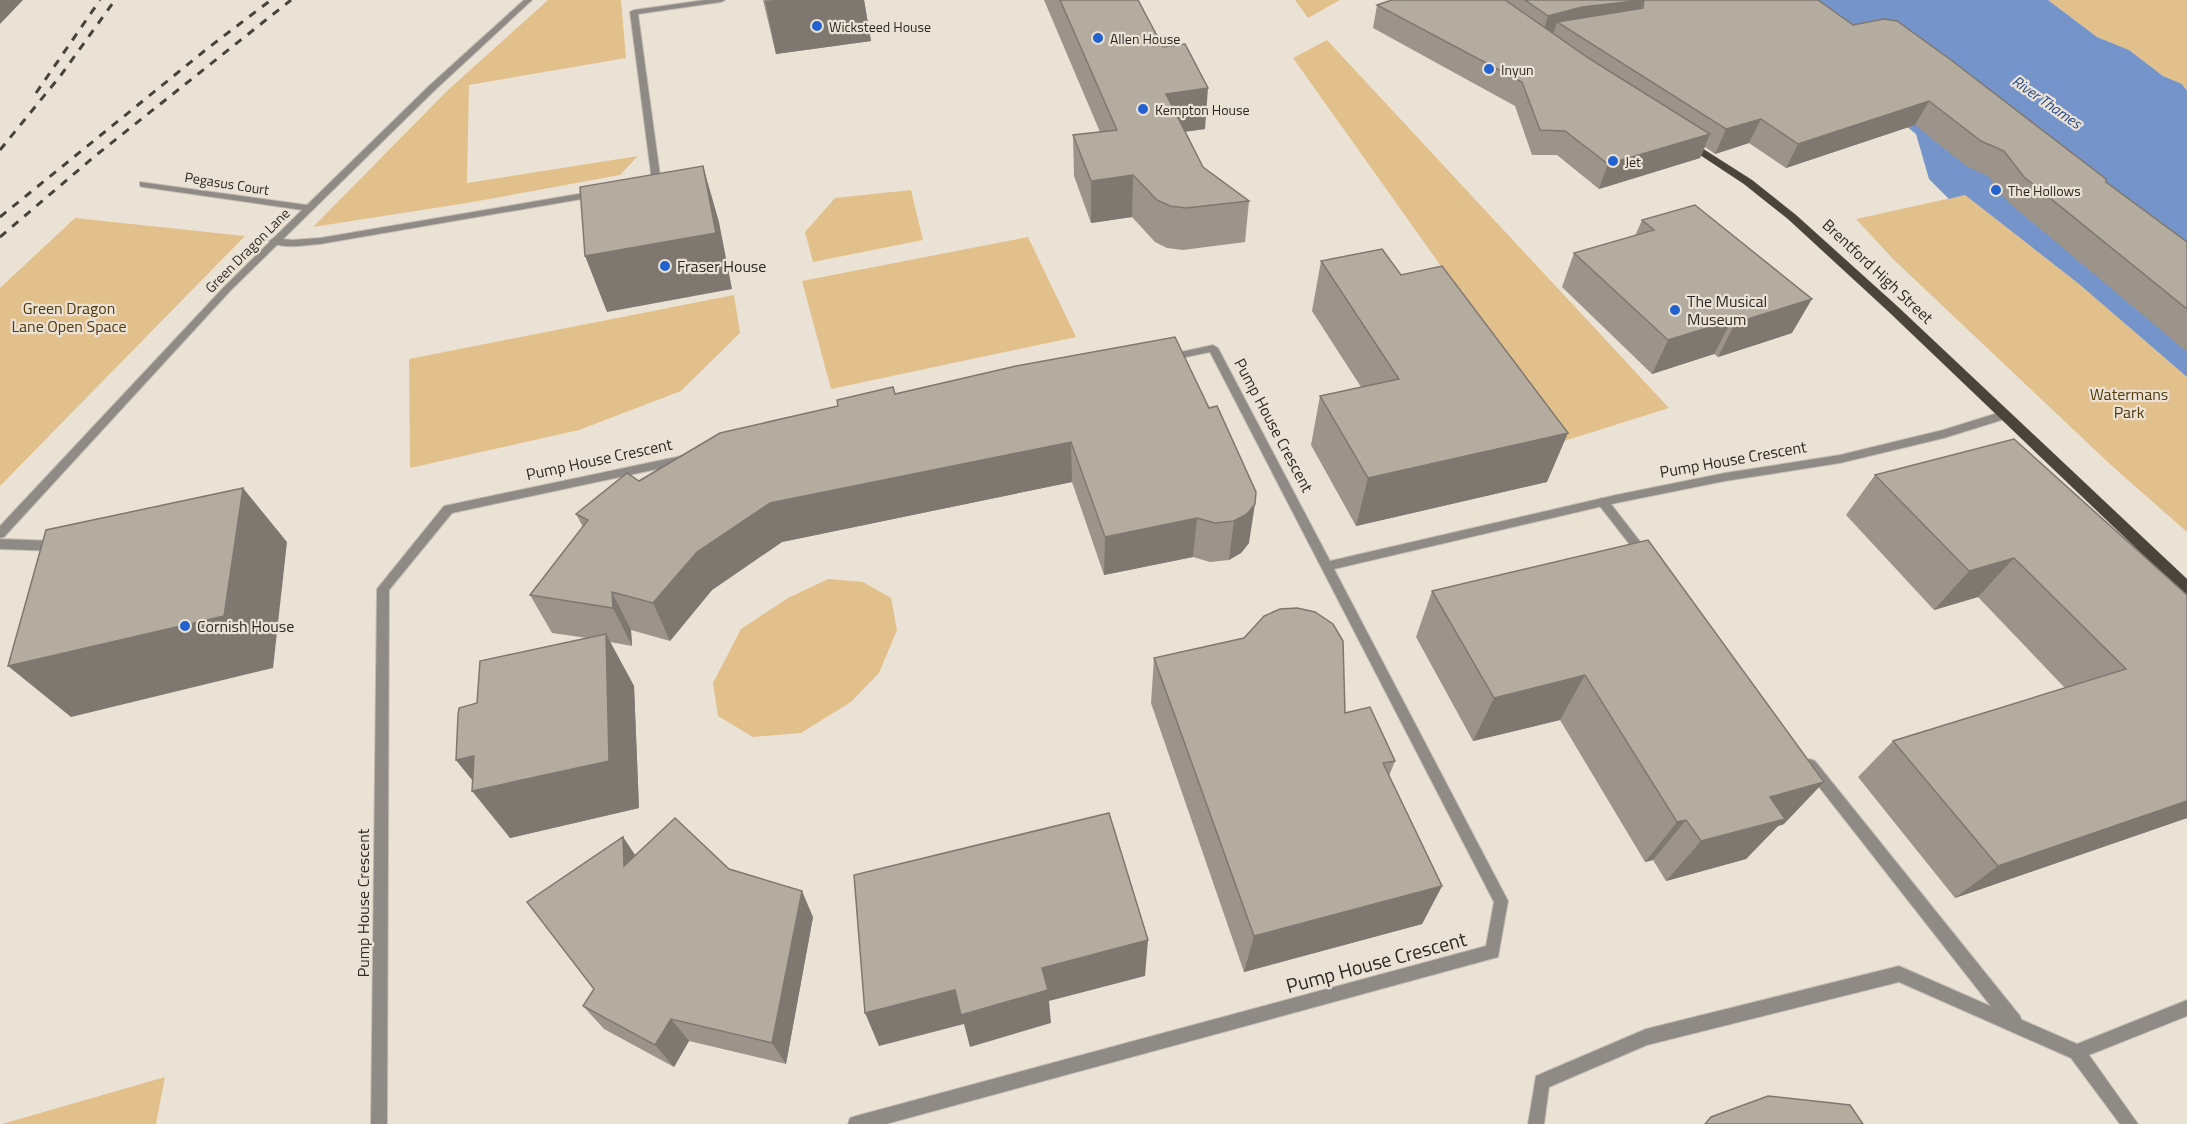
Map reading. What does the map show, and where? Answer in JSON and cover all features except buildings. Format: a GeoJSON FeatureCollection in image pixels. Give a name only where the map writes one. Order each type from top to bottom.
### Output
{"type":"FeatureCollection","features":[{"type":"Feature","properties":{"kind":"main road","name":"Brentford High Street"},"geometry":{"type":"LineString","coordinates":[[1674,134],[1748,182],[1792,217],[2187,588]]}},
{"type":"Feature","properties":{"kind":"street","name":"Green Dragon Lane"},"geometry":{"type":"LineString","coordinates":[[0,534],[274,241],[433,87],[528,0]]}},
{"type":"Feature","properties":{"kind":"street"},"geometry":{"type":"LineString","coordinates":[[646,185],[657,183],[634,12],[721,0]]}},
{"type":"Feature","properties":{"kind":"street","name":"Pegasus Court"},"geometry":{"type":"LineString","coordinates":[[143,184],[308,208]]}},
{"type":"Feature","properties":{"kind":"street"},"geometry":{"type":"LineString","coordinates":[[274,241],[320,241],[602,193]]}},
{"type":"Feature","properties":{"kind":"street","name":"Pump House Crescent"},"geometry":{"type":"LineString","coordinates":[[856,1124],[1493,952],[1501,901],[1213,348],[1155,361]]}},
{"type":"Feature","properties":{"kind":"street","name":"Pump House Crescent"},"geometry":{"type":"LineString","coordinates":[[1327,566],[1603,502],[1725,477],[1840,459],[1944,434],[2004,415]]}},
{"type":"Feature","properties":{"kind":"street","name":"Pump House Crescent"},"geometry":{"type":"LineString","coordinates":[[379,1124],[383,589],[448,509],[700,456]]}},
{"type":"Feature","properties":{"kind":"street"},"geometry":{"type":"LineString","coordinates":[[1603,502],[1655,567]]}},
{"type":"Feature","properties":{"kind":"street"},"geometry":{"type":"LineString","coordinates":[[0,544],[52,547],[63,544]]}},
{"type":"Feature","properties":{"kind":"street"},"geometry":{"type":"LineString","coordinates":[[1801,753],[2014,1022]]}},
{"type":"Feature","properties":{"kind":"street"},"geometry":{"type":"LineString","coordinates":[[1536,1124],[1542,1082],[1646,1036],[1899,974],[2014,1022],[2077,1052],[2130,1124]]}},
{"type":"Feature","properties":{"kind":"street"},"geometry":{"type":"LineString","coordinates":[[2077,1052],[2187,1008]]}},
{"type":"Feature","properties":{"kind":"green space"},"geometry":{"type":"Polygon","coordinates":[[[548,0],[621,0],[626,58],[469,85],[467,183],[638,156],[620,175],[467,203],[313,227],[448,90],[548,0]]]}},
{"type":"Feature","properties":{"kind":"green space"},"geometry":{"type":"Polygon","coordinates":[[[1295,0],[1340,0],[1308,18],[1295,0]]]}},
{"type":"Feature","properties":{"kind":"green space"},"geometry":{"type":"Polygon","coordinates":[[[2048,0],[2187,0],[2187,91],[2182,84],[2163,76],[2129,50],[2097,37],[2048,0]]]}},
{"type":"Feature","properties":{"kind":"green space"},"geometry":{"type":"Polygon","coordinates":[[[1327,40],[1669,408],[1561,442],[1448,276],[1293,58],[1327,40]]]}},
{"type":"Feature","properties":{"kind":"green space"},"geometry":{"type":"Polygon","coordinates":[[[911,190],[923,240],[813,262],[805,232],[835,198],[911,190]]]}},
{"type":"Feature","properties":{"kind":"green space","name":"Watermans Park"},"geometry":{"type":"Polygon","coordinates":[[[1965,195],[2079,284],[2187,377],[2187,532],[2112,466],[1893,259],[1856,219],[1965,195]]]}},
{"type":"Feature","properties":{"kind":"green space","name":"Green Dragon Lane Open Space"},"geometry":{"type":"Polygon","coordinates":[[[75,218],[245,236],[0,486],[0,288],[75,218]]]}},
{"type":"Feature","properties":{"kind":"green space"},"geometry":{"type":"Polygon","coordinates":[[[1028,237],[1076,337],[831,389],[802,281],[1028,237]]]}},
{"type":"Feature","properties":{"kind":"green space"},"geometry":{"type":"Polygon","coordinates":[[[734,295],[740,333],[681,391],[579,430],[410,468],[409,359],[734,295]]]}},
{"type":"Feature","properties":{"kind":"green space"},"geometry":{"type":"Polygon","coordinates":[[[828,579],[863,582],[891,598],[897,630],[879,673],[851,702],[801,733],[753,737],[718,716],[713,683],[741,629],[788,598],[828,579]]]}},
{"type":"Feature","properties":{"kind":"green space"},"geometry":{"type":"Polygon","coordinates":[[[165,1077],[156,1124],[2,1124],[165,1077]]]}},
{"type":"Feature","properties":{"kind":"water","name":"River Thames"},"geometry":{"type":"Polygon","coordinates":[[[1751,0],[2048,0],[2097,37],[2129,50],[2163,76],[2182,84],[2187,91],[2187,377],[2079,284],[1965,195],[1949,199],[1929,179],[1916,134],[1751,0]]]}},
{"type":"Feature","properties":{"kind":"railway"},"geometry":{"type":"LineString","coordinates":[[36,93],[100,0]]}},
{"type":"Feature","properties":{"kind":"railway"},"geometry":{"type":"LineString","coordinates":[[0,150],[61,75],[115,0]]}},
{"type":"Feature","properties":{"kind":"railway"},"geometry":{"type":"LineString","coordinates":[[0,217],[208,48],[271,0]]}},
{"type":"Feature","properties":{"kind":"railway"},"geometry":{"type":"LineString","coordinates":[[0,237],[95,156],[291,0]]}},
{"type":"Feature","properties":{"kind":"place","name":"Wicksteed House"},"geometry":{"type":"Point","coordinates":[817,26]}},
{"type":"Feature","properties":{"kind":"place","name":"Allen House"},"geometry":{"type":"Point","coordinates":[1098,38]}},
{"type":"Feature","properties":{"kind":"place","name":"Inyun"},"geometry":{"type":"Point","coordinates":[1489,69]}},
{"type":"Feature","properties":{"kind":"place","name":"Kempton House"},"geometry":{"type":"Point","coordinates":[1143,109]}},
{"type":"Feature","properties":{"kind":"place","name":"Jet"},"geometry":{"type":"Point","coordinates":[1613,161]}},
{"type":"Feature","properties":{"kind":"place","name":"The Hollows"},"geometry":{"type":"Point","coordinates":[1996,190]}},
{"type":"Feature","properties":{"kind":"place","name":"Fraser House"},"geometry":{"type":"Point","coordinates":[665,266]}},
{"type":"Feature","properties":{"kind":"place","name":"The Musical Museum"},"geometry":{"type":"Point","coordinates":[1675,310]}},
{"type":"Feature","properties":{"kind":"place","name":"Cornish House"},"geometry":{"type":"Point","coordinates":[185,626]}}]}
